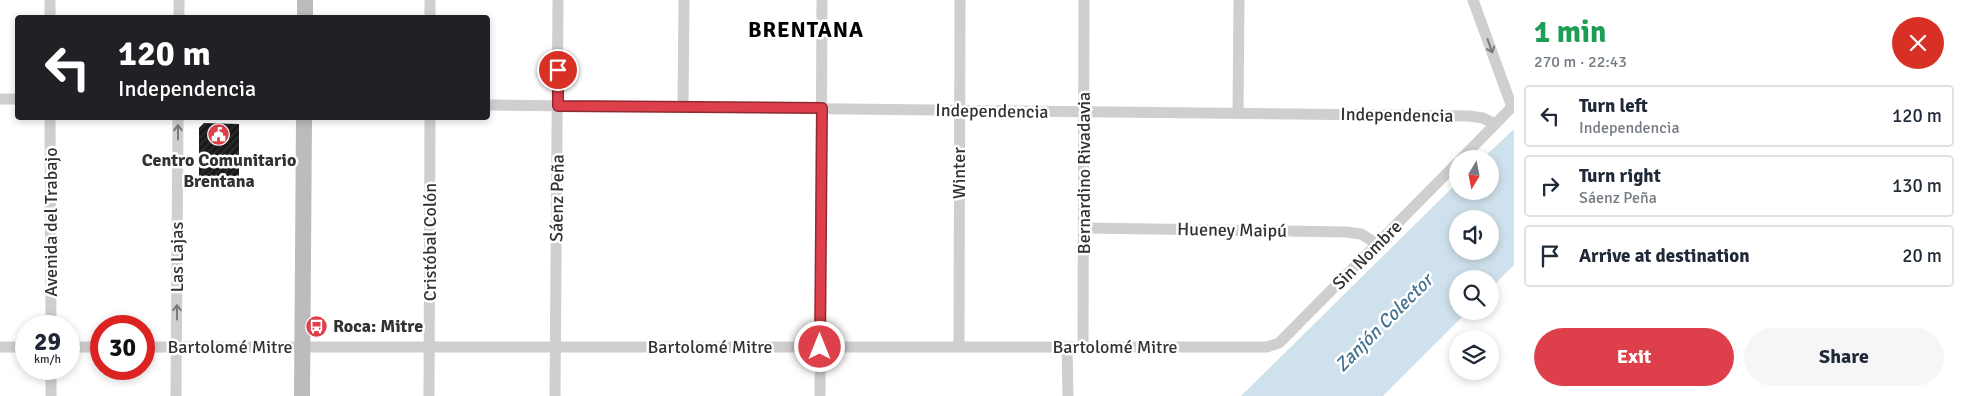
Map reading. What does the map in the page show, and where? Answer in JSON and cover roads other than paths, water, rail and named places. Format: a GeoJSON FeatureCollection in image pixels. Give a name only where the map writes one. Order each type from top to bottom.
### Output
{"type":"FeatureCollection","features":[{"type":"Feature","properties":{"kind":"main road"},"geometry":{"type":"LineString","coordinates":[[305,0],[305,15]]}},
{"type":"Feature","properties":{"kind":"main road"},"geometry":{"type":"LineString","coordinates":[[302,396],[304,120]]}},
{"type":"Feature","properties":{"kind":"street"},"geometry":{"type":"LineString","coordinates":[[50,0],[50,15]]}},
{"type":"Feature","properties":{"kind":"street"},"geometry":{"type":"LineString","coordinates":[[179,0],[179,15]]}},
{"type":"Feature","properties":{"kind":"street"},"geometry":{"type":"LineString","coordinates":[[430,0],[430,15]]}},
{"type":"Feature","properties":{"kind":"street","name":"Sáenz Peña"},"geometry":{"type":"LineString","coordinates":[[555,396],[558,0]]}},
{"type":"Feature","properties":{"kind":"street"},"geometry":{"type":"LineString","coordinates":[[683,107],[684,0]]}},
{"type":"Feature","properties":{"kind":"street"},"geometry":{"type":"LineString","coordinates":[[820,396],[822,0]]}},
{"type":"Feature","properties":{"kind":"street","name":"Winter"},"geometry":{"type":"LineString","coordinates":[[959,347],[960,0]]}},
{"type":"Feature","properties":{"kind":"street","name":"Bernardino Rivadavia"},"geometry":{"type":"LineString","coordinates":[[1083,347],[1084,0]]}},
{"type":"Feature","properties":{"kind":"street"},"geometry":{"type":"LineString","coordinates":[[1238,114],[1240,0]]}},
{"type":"Feature","properties":{"kind":"street"},"geometry":{"type":"LineString","coordinates":[[1470,150],[1513,106],[1473,0]]}},
{"type":"Feature","properties":{"kind":"street"},"geometry":{"type":"LineString","coordinates":[[0,99],[15,99]]}},
{"type":"Feature","properties":{"kind":"street","name":"Independencia"},"geometry":{"type":"LineString","coordinates":[[490,105],[1469,116],[1484,118],[1495,124]]}},
{"type":"Feature","properties":{"kind":"street","name":"Avenida del Trabajo"},"geometry":{"type":"LineString","coordinates":[[50,120],[51,315]]}},
{"type":"Feature","properties":{"kind":"street","name":"Las Lajas"},"geometry":{"type":"LineString","coordinates":[[176,396],[178,120]]}},
{"type":"Feature","properties":{"kind":"street","name":"Cristóbal Colón"},"geometry":{"type":"LineString","coordinates":[[429,396],[430,120]]}},
{"type":"Feature","properties":{"kind":"street","name":"Sin Nombre"},"geometry":{"type":"LineString","coordinates":[[1275,345],[1285,338],[1449,171]]}},
{"type":"Feature","properties":{"kind":"street","name":"Hueney Maipú"},"geometry":{"type":"LineString","coordinates":[[1084,228],[1352,232],[1360,234],[1377,244]]}},
{"type":"Feature","properties":{"kind":"street","name":"Bartolomé Mitre"},"geometry":{"type":"LineString","coordinates":[[155,347],[1263,347],[1275,345]]}},
{"type":"Feature","properties":{"kind":"street"},"geometry":{"type":"LineString","coordinates":[[0,346],[15,346]]}},
{"type":"Feature","properties":{"kind":"street"},"geometry":{"type":"LineString","coordinates":[[1067,347],[1068,396]]}},
{"type":"Feature","properties":{"kind":"street"},"geometry":{"type":"LineString","coordinates":[[51,380],[51,396]]}},
{"type":"Feature","properties":{"kind":"water","name":"Zanjón Colector"},"geometry":{"type":"Polygon","coordinates":[[[1514,129],[1514,265],[1499,280],[1499,270],[1449,270],[1449,320],[1459,320],[1383,396],[1241,396],[1449,191],[1449,200],[1499,200],[1499,150],[1492,150],[1514,129]]]}},
{"type":"Feature","properties":{"kind":"place","name":"Centro Comunitario Brentana"},"geometry":{"type":"Point","coordinates":[219,135]}},
{"type":"Feature","properties":{"kind":"place","name":"Roca: Mitre"},"geometry":{"type":"Point","coordinates":[317,326]}},
{"type":"Feature","properties":{"kind":"district","name":"BRENTANA"},"geometry":{"type":"Point","coordinates":[806,29]}}]}
